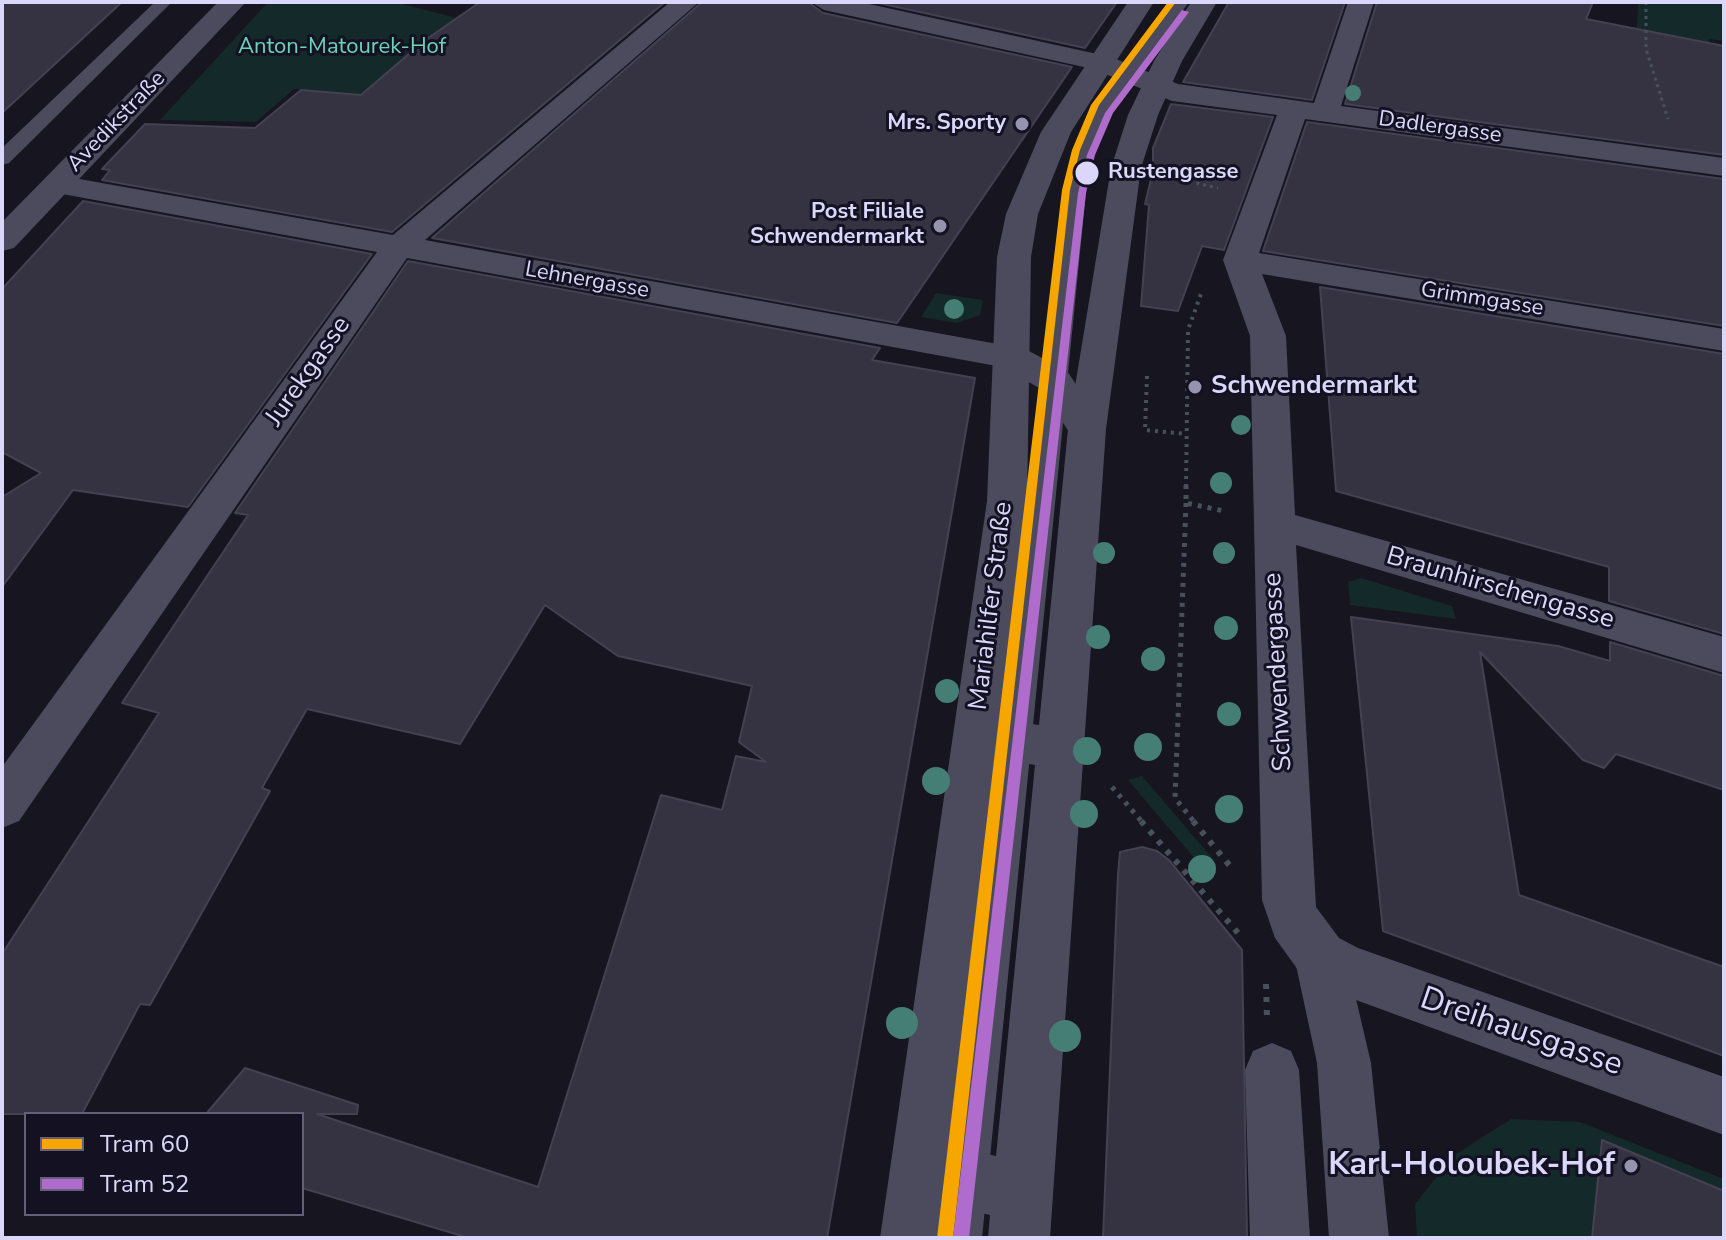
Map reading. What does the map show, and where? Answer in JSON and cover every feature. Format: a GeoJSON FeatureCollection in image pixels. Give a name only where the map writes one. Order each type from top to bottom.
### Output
{"type":"FeatureCollection","features":[{"type":"Feature","properties":{"kind":"street","name":"Avedikstraße"},"geometry":{"type":"LineString","coordinates":[[2,241],[233,2]]}},
{"type":"Feature","properties":{"kind":"street","name":"Jurekgasse"},"geometry":{"type":"LineString","coordinates":[[2,806],[398,247],[686,2]]}},
{"type":"Feature","properties":{"kind":"street"},"geometry":{"type":"LineString","coordinates":[[824,2],[1128,75]]}},
{"type":"Feature","properties":{"kind":"street","name":"Mariahilfer Straße"},"geometry":{"type":"LineString","coordinates":[[982,1195],[1017,742],[1087,429],[1126,168],[1138,127],[1128,75],[1141,2]]}},
{"type":"Feature","properties":{"kind":"street","name":"Mariahilfer Straße"},"geometry":{"type":"LineString","coordinates":[[982,1195],[1017,742],[1007,501],[1014,257],[1022,214],[1056,132],[1128,75],[1204,2]]}},
{"type":"Feature","properties":{"kind":"street"},"geometry":{"type":"LineString","coordinates":[[1240,260],[1361,2]]}},
{"type":"Feature","properties":{"kind":"street","name":"Dadlergasse"},"geometry":{"type":"LineString","coordinates":[[1128,75],[1309,110],[1724,167]]}},
{"type":"Feature","properties":{"kind":"street","name":"Lehnergasse"},"geometry":{"type":"LineString","coordinates":[[57,184],[1012,357],[1054,380],[1087,429]]}},
{"type":"Feature","properties":{"kind":"street","name":"Grimmgasse"},"geometry":{"type":"LineString","coordinates":[[1240,260],[1724,340]]}},
{"type":"Feature","properties":{"kind":"street","name":"Schwendergasse"},"geometry":{"type":"LineString","coordinates":[[1240,260],[1268,336],[1274,577],[1288,900],[1294,920],[1320,956],[1344,1063],[1359,1238]]}},
{"type":"Feature","properties":{"kind":"street","name":"Braunhirschengasse"},"geometry":{"type":"LineString","coordinates":[[1275,524],[1724,655]]}},
{"type":"Feature","properties":{"kind":"street","name":"Dreihausgasse"},"geometry":{"type":"LineString","coordinates":[[1320,956],[1345,970],[1389,987],[1595,1057],[1724,1106]]}},
{"type":"Feature","properties":{"kind":"street"},"geometry":{"type":"LineString","coordinates":[[1272,1070],[1280,1238]]}},
{"type":"Feature","properties":{"kind":"street","name":"Mariahilfer Straße"},"geometry":{"type":"LineString","coordinates":[[911,1238],[982,1195]]}},
{"type":"Feature","properties":{"kind":"lane"},"geometry":{"type":"LineString","coordinates":[[2,159],[164,2]]}},
{"type":"Feature","properties":{"kind":"lane"},"geometry":{"type":"LineString","coordinates":[[1017,742],[1078,172],[1103,107],[1181,2]]}},
{"type":"Feature","properties":{"kind":"lane"},"geometry":{"type":"LineString","coordinates":[[962,1238],[982,1195]]}},
{"type":"Feature","properties":{"kind":"path"},"geometry":{"type":"LineString","coordinates":[[1646,2],[1646,49],[1681,162]]}},
{"type":"Feature","properties":{"kind":"path"},"geometry":{"type":"LineString","coordinates":[[1203,289],[1188,330],[1186,503],[1175,798],[1236,874]]}},
{"type":"Feature","properties":{"kind":"path"},"geometry":{"type":"LineString","coordinates":[[1146,426],[1145,430],[1186,434]]}},
{"type":"Feature","properties":{"kind":"path"},"geometry":{"type":"LineString","coordinates":[[1186,503],[1275,524]]}},
{"type":"Feature","properties":{"kind":"path"},"geometry":{"type":"LineString","coordinates":[[1107,786],[1116,788],[1221,912]]}},
{"type":"Feature","properties":{"kind":"path"},"geometry":{"type":"LineString","coordinates":[[1239,919],[1240,935]]}},
{"type":"Feature","properties":{"kind":"green space","name":"Anton-Matourek-Hof"},"geometry":{"type":"Polygon","coordinates":[[[268,2],[394,2],[457,18],[363,95],[294,89],[256,122],[160,120],[268,2]]]}},
{"type":"Feature","properties":{"kind":"green space"},"geometry":{"type":"Polygon","coordinates":[[[1638,2],[1724,2],[1724,41],[1709,39],[1713,117],[1636,49],[1638,2]]]}},
{"type":"Feature","properties":{"kind":"green space"},"geometry":{"type":"Polygon","coordinates":[[[936,293],[983,300],[980,315],[957,323],[921,317],[936,293]]]}},
{"type":"Feature","properties":{"kind":"green space"},"geometry":{"type":"Polygon","coordinates":[[[1361,578],[1452,606],[1456,619],[1350,605],[1348,582],[1361,578]]]}},
{"type":"Feature","properties":{"kind":"green space"},"geometry":{"type":"Polygon","coordinates":[[[1142,776],[1213,859],[1201,866],[1128,780],[1142,776]]]}},
{"type":"Feature","properties":{"kind":"green space"},"geometry":{"type":"Polygon","coordinates":[[[1511,1119],[1580,1122],[1724,1179],[1724,1191],[1602,1141],[1592,1238],[1417,1238],[1415,1204],[1453,1156],[1511,1119]]]}},
{"type":"Feature","properties":{"kind":"building"},"geometry":{"type":"Polygon","coordinates":[[[2,2],[122,2],[2,113],[2,2]]]}},
{"type":"Feature","properties":{"kind":"building"},"geometry":{"type":"Polygon","coordinates":[[[480,2],[665,2],[392,232],[102,180],[110,170],[102,169],[145,124],[255,128],[301,90],[361,95],[424,41],[480,2]]]}},
{"type":"Feature","properties":{"kind":"building"},"geometry":{"type":"Polygon","coordinates":[[[702,2],[808,2],[823,13],[1072,67],[897,323],[432,238],[702,2]]]}},
{"type":"Feature","properties":{"kind":"building"},"geometry":{"type":"Polygon","coordinates":[[[874,2],[1117,2],[1085,48],[874,2]]]}},
{"type":"Feature","properties":{"kind":"building"},"geometry":{"type":"Polygon","coordinates":[[[1229,2],[1345,2],[1312,100],[1183,82],[1229,2]]]}},
{"type":"Feature","properties":{"kind":"building"},"geometry":{"type":"Polygon","coordinates":[[[1377,2],[1593,2],[1586,19],[1724,46],[1724,155],[1345,104],[1377,2]]]}},
{"type":"Feature","properties":{"kind":"building"},"geometry":{"type":"Polygon","coordinates":[[[1171,104],[1273,117],[1224,250],[1202,246],[1178,311],[1141,306],[1149,205],[1145,204],[1153,171],[1153,148],[1171,104]]]}},
{"type":"Feature","properties":{"kind":"building"},"geometry":{"type":"Polygon","coordinates":[[[1307,122],[1724,179],[1724,326],[1263,251],[1307,122]]]}},
{"type":"Feature","properties":{"kind":"building"},"geometry":{"type":"Polygon","coordinates":[[[83,201],[372,254],[188,507],[73,490],[2,587],[2,497],[41,473],[2,452],[2,289],[83,201]]]}},
{"type":"Feature","properties":{"kind":"building"},"geometry":{"type":"Polygon","coordinates":[[[408,261],[880,348],[872,360],[975,378],[827,1238],[469,1238],[304,1189],[304,1112],[208,1112],[245,1068],[358,1105],[357,1114],[317,1114],[538,1187],[661,795],[722,810],[736,756],[766,762],[739,742],[752,686],[618,656],[545,605],[460,744],[307,709],[262,788],[270,791],[150,1005],[140,1004],[83,1112],[2,1114],[2,954],[159,713],[122,703],[248,515],[235,513],[408,261]]]}},
{"type":"Feature","properties":{"kind":"building"},"geometry":{"type":"Polygon","coordinates":[[[1320,287],[1724,354],[1724,634],[1609,601],[1609,567],[1336,491],[1320,287]]]}},
{"type":"Feature","properties":{"kind":"building"},"geometry":{"type":"Polygon","coordinates":[[[1351,617],[1558,646],[1610,661],[1610,642],[1724,676],[1724,790],[1616,754],[1604,768],[1583,760],[1480,652],[1519,895],[1724,967],[1724,1056],[1383,931],[1351,617]]]}},
{"type":"Feature","properties":{"kind":"building"},"geometry":{"type":"Polygon","coordinates":[[[1142,847],[1157,851],[1169,860],[1242,950],[1247,1238],[1103,1238],[1120,852],[1142,847]]]}},
{"type":"Feature","properties":{"kind":"building","name":"Karl-Holoubek-Hof"},"geometry":{"type":"Polygon","coordinates":[[[1602,1140],[1724,1191],[1724,1238],[1592,1238],[1602,1140]]]}},
{"type":"Feature","properties":{"kind":"tram line","name":"60"},"geometry":{"type":"LineString","coordinates":[[945,1238],[1066,190],[1076,150],[1095,105],[1172,2]]}},
{"type":"Feature","properties":{"kind":"tram line","name":"52"},"geometry":{"type":"LineString","coordinates":[[961,1238],[1082,193],[1091,155],[1109,113],[1185,12]]}},
{"type":"Feature","properties":{"kind":"place","name":"Mrs. Sporty"},"geometry":{"type":"Point","coordinates":[1022,124]}},
{"type":"Feature","properties":{"kind":"place","name":"Rustengasse"},"geometry":{"type":"Point","coordinates":[1087,173]}},
{"type":"Feature","properties":{"kind":"place","name":"Post Filiale Schwendermarkt"},"geometry":{"type":"Point","coordinates":[940,226]}},
{"type":"Feature","properties":{"kind":"place","name":"Schwendermarkt"},"geometry":{"type":"Point","coordinates":[1195,387]}},
{"type":"Feature","properties":{"kind":"place","name":"Karl-Holoubek-Hof"},"geometry":{"type":"Point","coordinates":[1631,1166]}}]}
